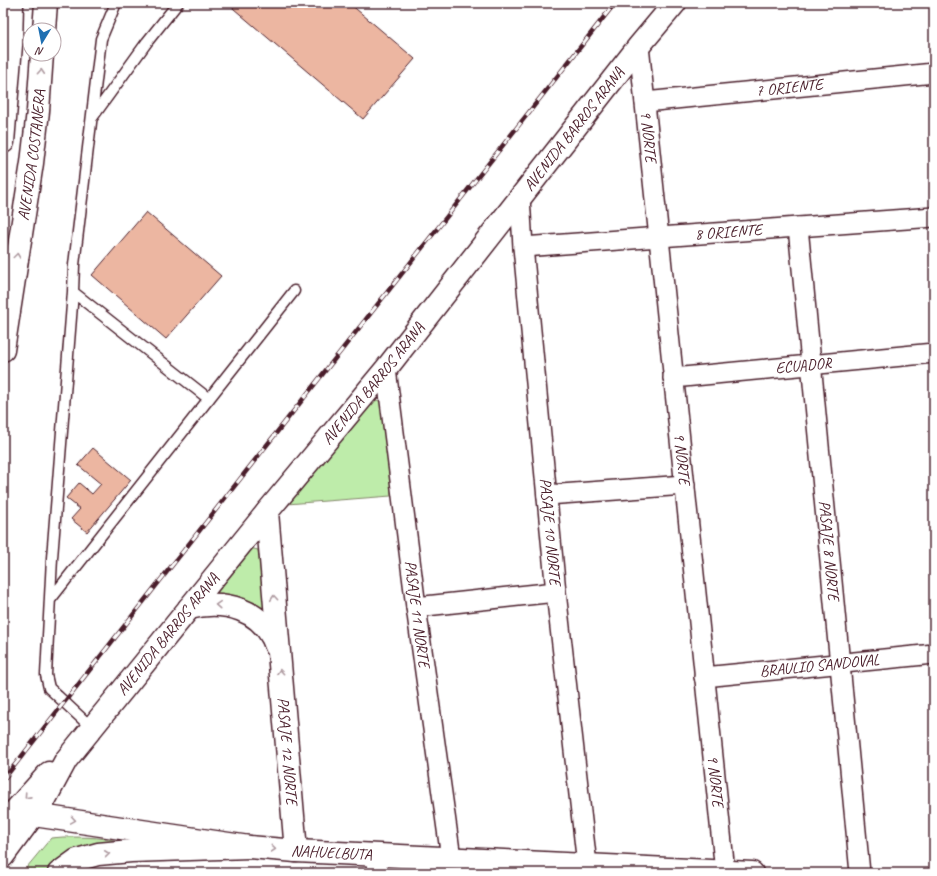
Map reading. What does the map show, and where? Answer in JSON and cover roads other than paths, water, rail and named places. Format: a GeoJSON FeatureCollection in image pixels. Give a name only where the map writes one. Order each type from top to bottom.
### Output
{"type":"FeatureCollection","features":[{"type":"Feature","properties":{"kind":"main road","name":"AVENIDA COSTANERA"},"geometry":{"type":"LineString","coordinates":[[3,142],[12,3]]}},
{"type":"Feature","properties":{"kind":"main road"},"geometry":{"type":"LineString","coordinates":[[45,22],[46,3]]}},
{"type":"Feature","properties":{"kind":"main road","name":"AVENIDA BARROS ARANA"},"geometry":{"type":"LineString","coordinates":[[8,850],[34,815],[66,760],[267,512],[386,369],[639,46],[675,3]]}},
{"type":"Feature","properties":{"kind":"main road","name":"AVENIDA COSTANERA"},"geometry":{"type":"LineString","coordinates":[[3,350],[34,148],[41,62]]}},
{"type":"Feature","properties":{"kind":"main road","name":"PASAJE 12 NORTE"},"geometry":{"type":"LineString","coordinates":[[267,512],[296,851]]}},
{"type":"Feature","properties":{"kind":"main road","name":"PASAJE 12 NORTE"},"geometry":{"type":"LineString","coordinates":[[189,608],[216,604],[242,610],[254,617],[273,636],[278,651]]}},
{"type":"Feature","properties":{"kind":"main road","name":"AVENIDA BARROS ARANA"},"geometry":{"type":"LineString","coordinates":[[4,823],[45,776],[66,760]]}},
{"type":"Feature","properties":{"kind":"main road","name":"NAHUELBUTA"},"geometry":{"type":"LineString","coordinates":[[34,815],[249,847],[296,851],[377,864],[451,858],[525,867],[587,865],[666,871],[752,873]]}},
{"type":"Feature","properties":{"kind":"main road"},"geometry":{"type":"LineString","coordinates":[[59,873],[77,860],[98,854],[132,851],[249,847]]}},
{"type":"Feature","properties":{"kind":"street","name":"9 NORTE"},"geometry":{"type":"LineString","coordinates":[[639,46],[725,872]]}},
{"type":"Feature","properties":{"kind":"street","name":"7 ORIENTE"},"geometry":{"type":"LineString","coordinates":[[645,102],[934,73]]}},
{"type":"Feature","properties":{"kind":"street","name":"PASAJE 10 NORTE"},"geometry":{"type":"LineString","coordinates":[[520,198],[523,247],[556,592],[587,865]]}},
{"type":"Feature","properties":{"kind":"street","name":"8 ORIENTE"},"geometry":{"type":"LineString","coordinates":[[523,247],[934,217]]}},
{"type":"Feature","properties":{"kind":"street","name":"PASAJE 8 NORTE"},"geometry":{"type":"LineString","coordinates":[[798,227],[860,873]]}},
{"type":"Feature","properties":{"kind":"street","name":"ECUADOR"},"geometry":{"type":"LineString","coordinates":[[673,378],[934,353]]}},
{"type":"Feature","properties":{"kind":"street","name":"PASAJE 11 NORTE"},"geometry":{"type":"LineString","coordinates":[[386,369],[416,608],[451,858]]}},
{"type":"Feature","properties":{"kind":"street"},"geometry":{"type":"LineString","coordinates":[[547,496],[685,485]]}},
{"type":"Feature","properties":{"kind":"street"},"geometry":{"type":"LineString","coordinates":[[416,608],[556,592]]}},
{"type":"Feature","properties":{"kind":"street","name":"BRAULIO SANDOVAL"},"geometry":{"type":"LineString","coordinates":[[704,677],[934,654]]}},
{"type":"Feature","properties":{"kind":"lane"},"geometry":{"type":"LineString","coordinates":[[92,728],[49,688],[46,675],[52,558],[74,265],[101,39],[116,3]]}},
{"type":"Feature","properties":{"kind":"lane"},"geometry":{"type":"LineString","coordinates":[[91,118],[178,3]]}},
{"type":"Feature","properties":{"kind":"lane"},"geometry":{"type":"LineString","coordinates":[[50,600],[294,291]]}},
{"type":"Feature","properties":{"kind":"lane"},"geometry":{"type":"LineString","coordinates":[[73,292],[209,399]]}},
{"type":"Feature","properties":{"kind":"railway"},"geometry":{"type":"LineString","coordinates":[[3,780],[615,3]]}}]}
